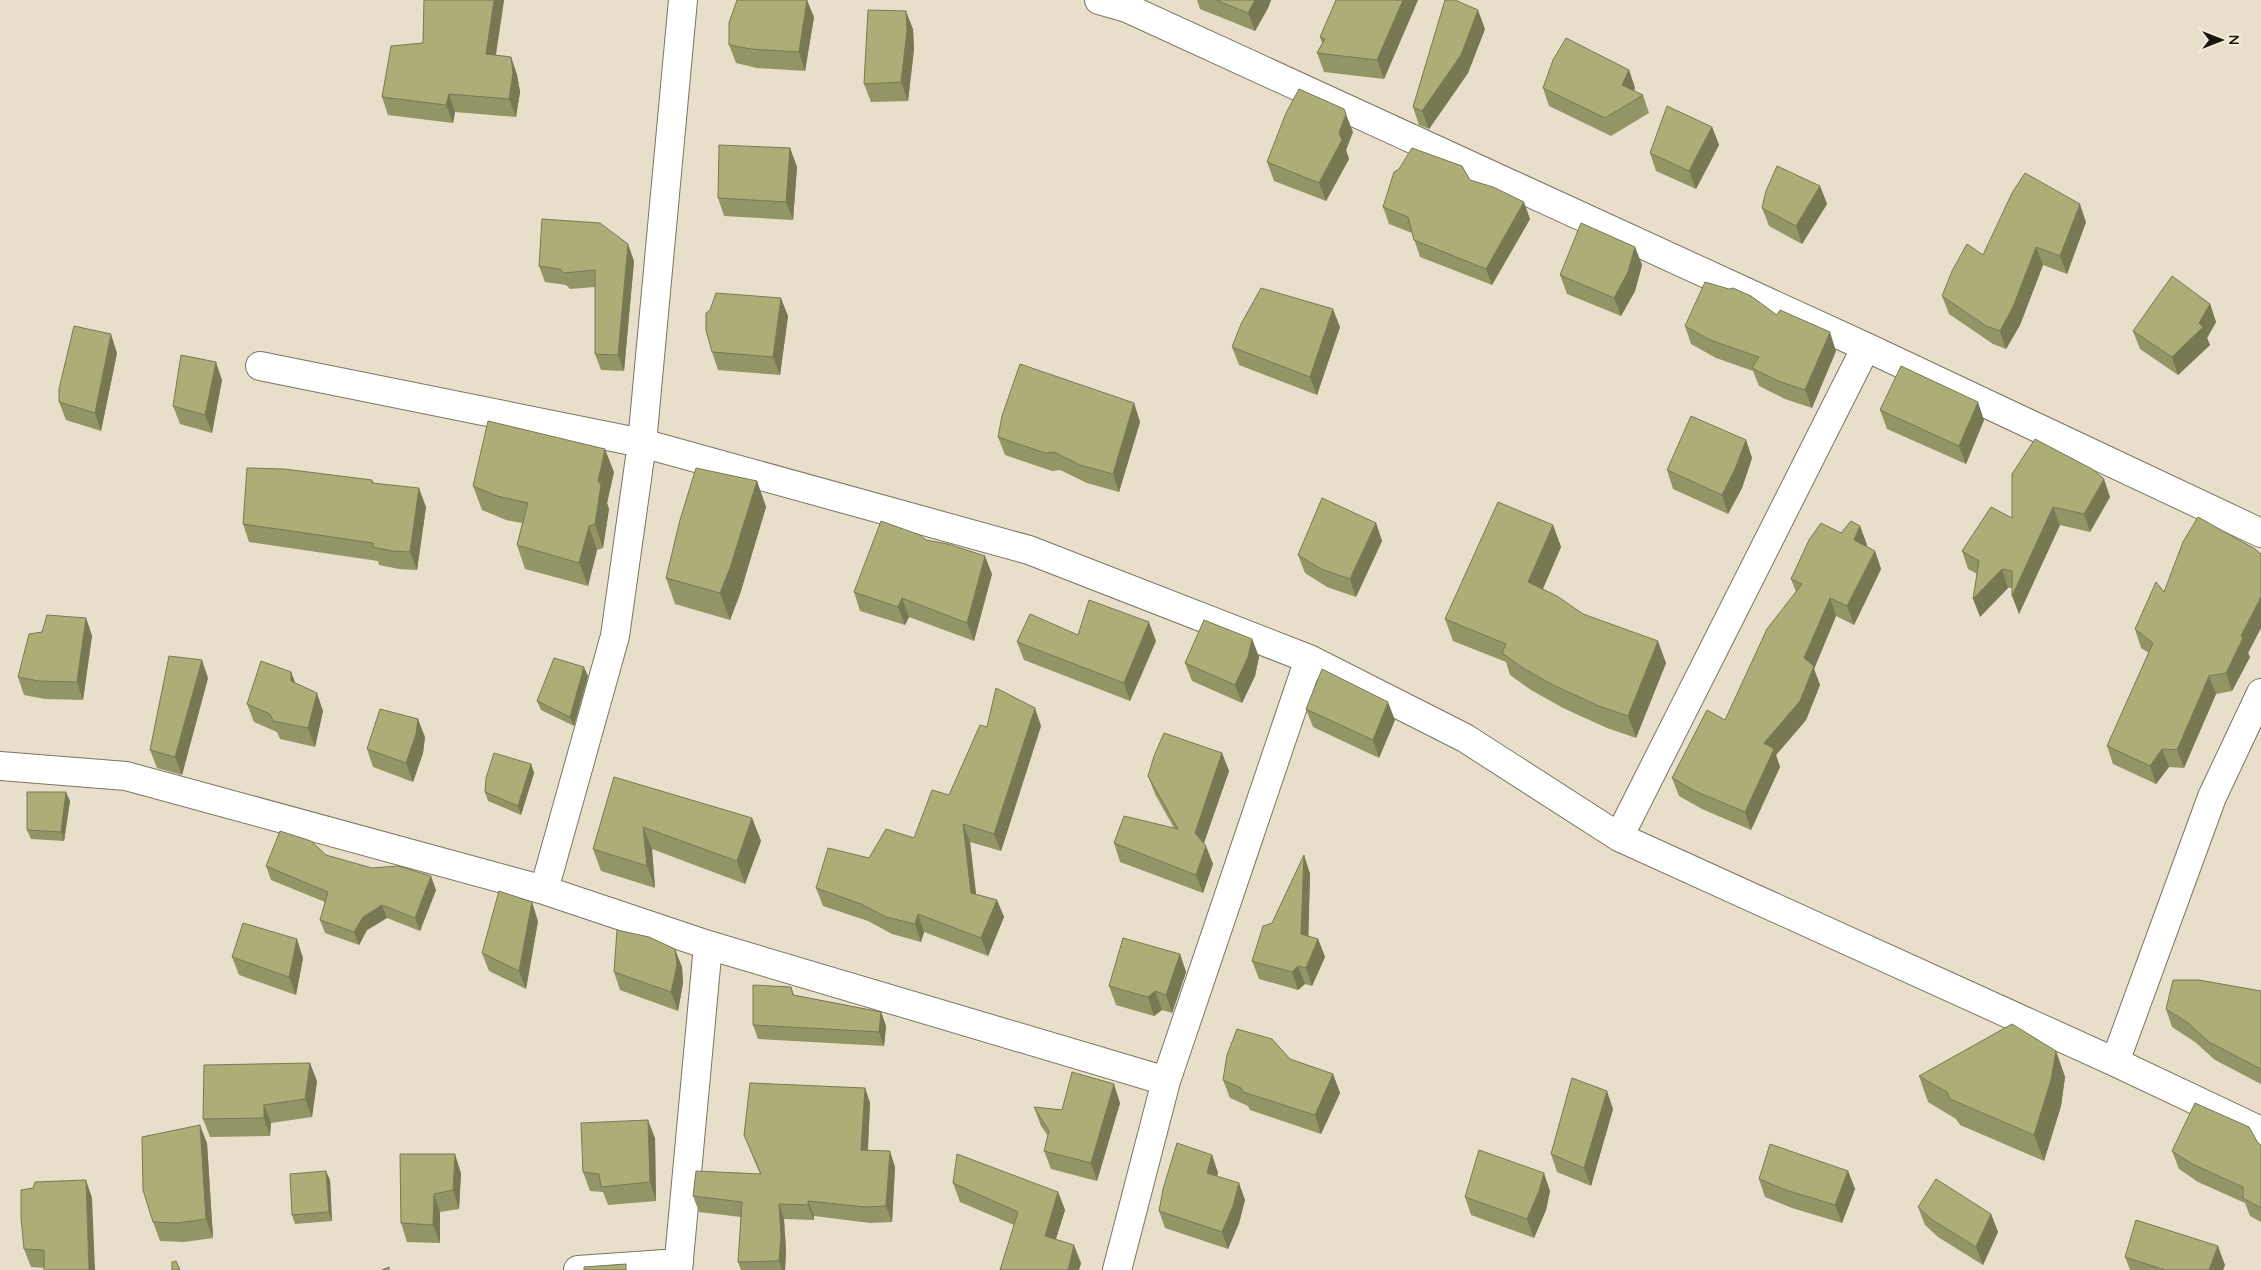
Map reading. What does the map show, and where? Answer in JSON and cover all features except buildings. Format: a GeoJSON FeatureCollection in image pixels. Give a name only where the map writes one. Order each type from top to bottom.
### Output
{"type":"FeatureCollection","features":[{"type":"Feature","properties":{"kind":"street"},"geometry":{"type":"LineString","coordinates":[[544,890],[615,636],[642,443],[683,0]]}},
{"type":"Feature","properties":{"kind":"street"},"geometry":{"type":"LineString","coordinates":[[1099,0],[1126,8],[1866,348],[2261,534]]}},
{"type":"Feature","properties":{"kind":"street"},"geometry":{"type":"LineString","coordinates":[[1619,837],[1866,348]]}},
{"type":"Feature","properties":{"kind":"street"},"geometry":{"type":"LineString","coordinates":[[260,366],[642,443],[1029,550],[1309,659],[1465,738],[1619,837],[2115,1062],[2261,1131]]}},
{"type":"Feature","properties":{"kind":"street"},"geometry":{"type":"LineString","coordinates":[[1117,1270],[1166,1081],[1309,659]]}},
{"type":"Feature","properties":{"kind":"street"},"geometry":{"type":"LineString","coordinates":[[2115,1062],[2212,797],[2261,693]]}},
{"type":"Feature","properties":{"kind":"street"},"geometry":{"type":"LineString","coordinates":[[0,766],[126,776],[544,890],[708,945],[1166,1081]]}},
{"type":"Feature","properties":{"kind":"street"},"geometry":{"type":"LineString","coordinates":[[578,1270],[678,1266],[708,945]]}}]}
